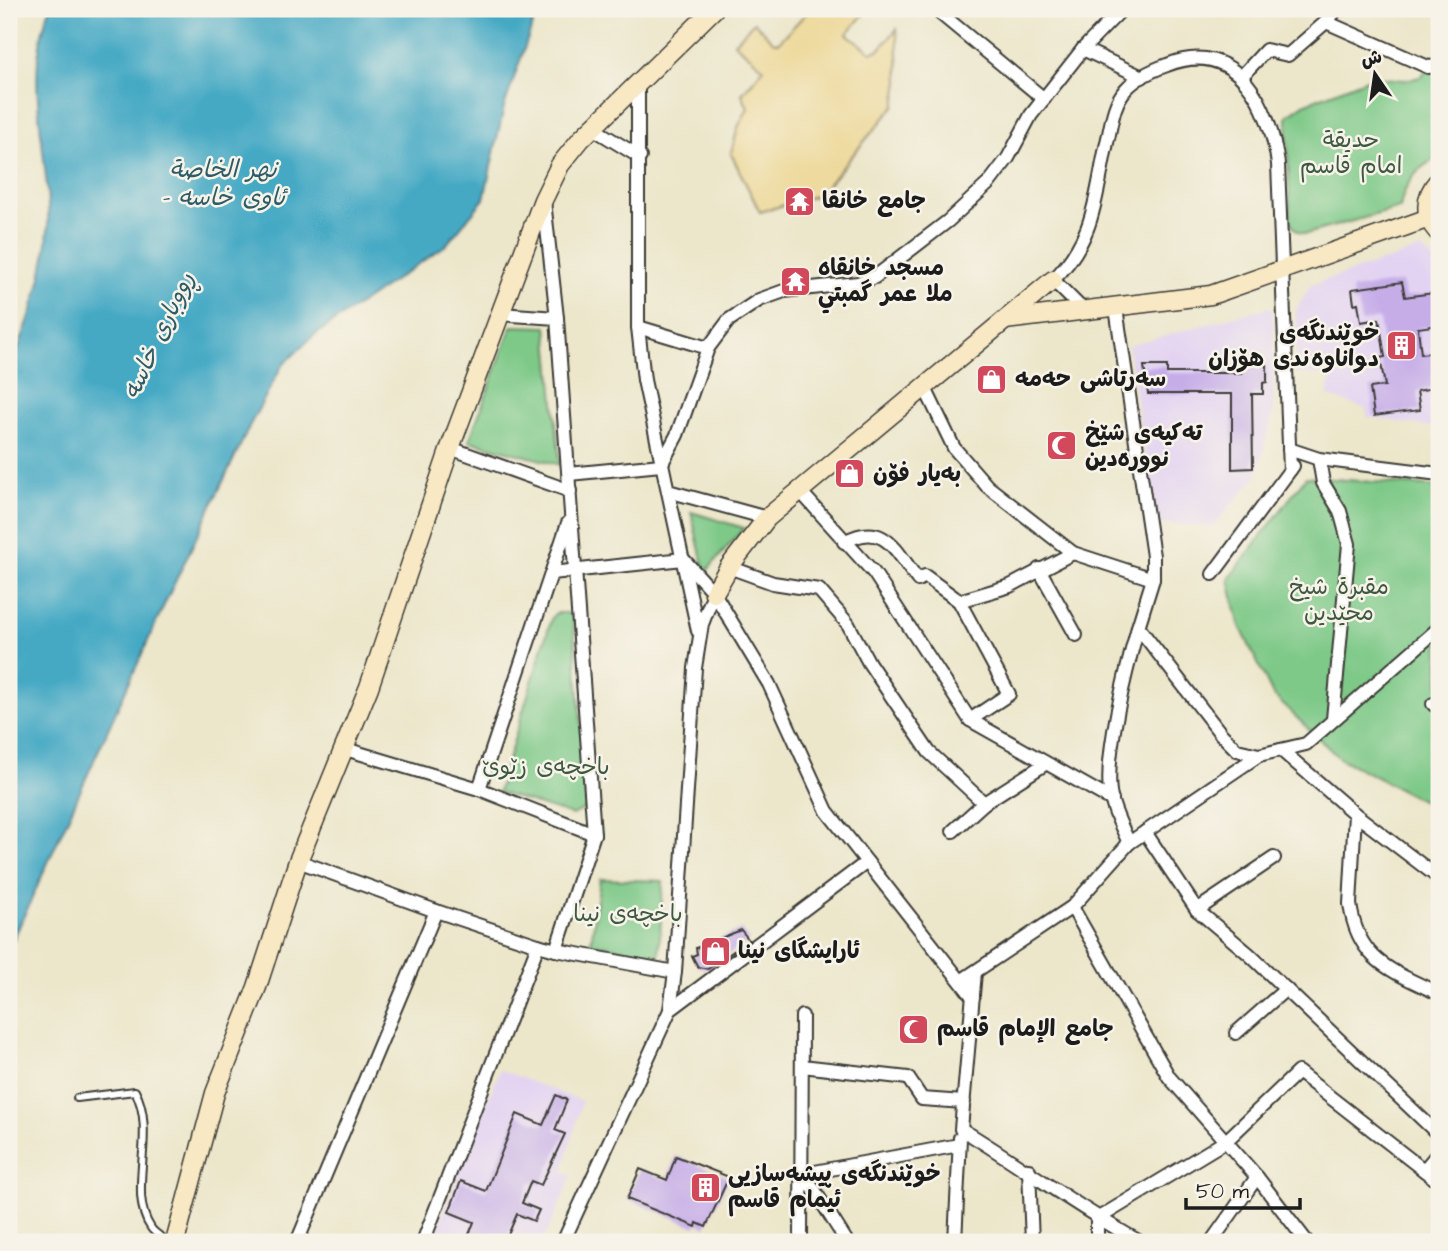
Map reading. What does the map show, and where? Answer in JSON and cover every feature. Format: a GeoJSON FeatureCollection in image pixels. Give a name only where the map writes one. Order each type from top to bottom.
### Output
{"type":"FeatureCollection","features":[{"type":"Feature","properties":{"kind":"street"},"geometry":{"type":"LineString","coordinates":[[175,1242],[215,1093],[257,987],[298,861],[369,687],[498,314],[544,200],[560,165],[714,9]]}},
{"type":"Feature","properties":{"kind":"street"},"geometry":{"type":"LineString","coordinates":[[935,9],[1044,99]]}},
{"type":"Feature","properties":{"kind":"street"},"geometry":{"type":"LineString","coordinates":[[661,465],[677,435],[708,348],[729,320],[759,300],[795,288],[858,283],[882,273],[982,189],[1008,158],[1044,99],[1083,49],[1122,9]]}},
{"type":"Feature","properties":{"kind":"street"},"geometry":{"type":"LineString","coordinates":[[1241,75],[1266,50],[1288,55],[1337,9]]}},
{"type":"Feature","properties":{"kind":"street"},"geometry":{"type":"LineString","coordinates":[[1326,22],[1428,67],[1439,66]]}},
{"type":"Feature","properties":{"kind":"street"},"geometry":{"type":"LineString","coordinates":[[1083,49],[1142,77]]}},
{"type":"Feature","properties":{"kind":"street"},"geometry":{"type":"LineString","coordinates":[[563,1242],[670,1010],[676,972],[692,704],[699,638],[714,593],[729,567],[767,518],[925,388],[1070,263],[1087,232],[1116,107],[1126,89],[1142,77],[1191,58],[1220,65],[1241,75],[1258,98],[1276,149],[1281,272],[1295,452],[1290,470],[1213,575]]}},
{"type":"Feature","properties":{"kind":"street"},"geometry":{"type":"LineString","coordinates":[[638,83],[638,327],[644,380],[699,638]]}},
{"type":"Feature","properties":{"kind":"street"},"geometry":{"type":"LineString","coordinates":[[594,129],[639,157]]}},
{"type":"Feature","properties":{"kind":"street"},"geometry":{"type":"LineString","coordinates":[[1005,320],[1211,295],[1434,226],[1428,196],[1439,180]]}},
{"type":"Feature","properties":{"kind":"street"},"geometry":{"type":"LineString","coordinates":[[544,200],[557,318],[594,834],[556,950]]}},
{"type":"Feature","properties":{"kind":"street"},"geometry":{"type":"LineString","coordinates":[[1053,280],[1084,311]]}},
{"type":"Feature","properties":{"kind":"street"},"geometry":{"type":"LineString","coordinates":[[1116,307],[1153,556],[1153,579],[1138,626],[1117,720],[1110,779],[1112,800],[1129,843]]}},
{"type":"Feature","properties":{"kind":"street"},"geometry":{"type":"LineString","coordinates":[[498,314],[557,318]]}},
{"type":"Feature","properties":{"kind":"street"},"geometry":{"type":"LineString","coordinates":[[638,327],[708,348]]}},
{"type":"Feature","properties":{"kind":"street"},"geometry":{"type":"LineString","coordinates":[[925,388],[954,448],[987,486],[1073,553],[1153,579]]}},
{"type":"Feature","properties":{"kind":"street"},"geometry":{"type":"LineString","coordinates":[[450,448],[570,491]]}},
{"type":"Feature","properties":{"kind":"street"},"geometry":{"type":"LineString","coordinates":[[1295,452],[1319,459],[1439,474]]}},
{"type":"Feature","properties":{"kind":"street"},"geometry":{"type":"LineString","coordinates":[[1319,459],[1323,483],[1340,511],[1349,544],[1333,719]]}},
{"type":"Feature","properties":{"kind":"street"},"geometry":{"type":"LineString","coordinates":[[569,474],[661,465]]}},
{"type":"Feature","properties":{"kind":"street"},"geometry":{"type":"LineString","coordinates":[[668,491],[767,518]]}},
{"type":"Feature","properties":{"kind":"street"},"geometry":{"type":"LineString","coordinates":[[800,491],[874,573],[970,720],[1112,800]]}},
{"type":"Feature","properties":{"kind":"street"},"geometry":{"type":"LineString","coordinates":[[479,789],[570,516]]}},
{"type":"Feature","properties":{"kind":"street"},"geometry":{"type":"LineString","coordinates":[[844,542],[870,532],[883,536],[918,580],[925,576],[959,601],[1009,694],[970,720]]}},
{"type":"Feature","properties":{"kind":"street"},"geometry":{"type":"LineString","coordinates":[[959,601],[1010,586],[1073,553]]}},
{"type":"Feature","properties":{"kind":"street"},"geometry":{"type":"LineString","coordinates":[[552,573],[684,559]]}},
{"type":"Feature","properties":{"kind":"street"},"geometry":{"type":"LineString","coordinates":[[684,559],[714,593],[769,684],[827,811],[973,997]]}},
{"type":"Feature","properties":{"kind":"street"},"geometry":{"type":"LineString","coordinates":[[729,567],[773,583],[819,590],[848,624],[869,663],[929,752],[984,803]]}},
{"type":"Feature","properties":{"kind":"street"},"geometry":{"type":"LineString","coordinates":[[1039,569],[1076,635]]}},
{"type":"Feature","properties":{"kind":"street"},"geometry":{"type":"LineString","coordinates":[[1138,626],[1221,734],[1237,750],[1259,755]]}},
{"type":"Feature","properties":{"kind":"street"},"geometry":{"type":"LineString","coordinates":[[961,981],[1072,906],[1129,843],[1145,832],[1259,755],[1306,744],[1439,628]]}},
{"type":"Feature","properties":{"kind":"street"},"geometry":{"type":"LineString","coordinates":[[342,748],[479,789],[594,834]]}},
{"type":"Feature","properties":{"kind":"street"},"geometry":{"type":"LineString","coordinates":[[1281,750],[1355,814],[1439,878]]}},
{"type":"Feature","properties":{"kind":"street"},"geometry":{"type":"LineString","coordinates":[[953,831],[984,803],[1045,764]]}},
{"type":"Feature","properties":{"kind":"street"},"geometry":{"type":"LineString","coordinates":[[1355,814],[1350,904],[1358,933],[1391,973],[1439,994]]}},
{"type":"Feature","properties":{"kind":"street"},"geometry":{"type":"LineString","coordinates":[[1145,832],[1197,910],[1286,989],[1439,1135]]}},
{"type":"Feature","properties":{"kind":"street"},"geometry":{"type":"LineString","coordinates":[[1197,910],[1275,858]]}},
{"type":"Feature","properties":{"kind":"street"},"geometry":{"type":"LineString","coordinates":[[298,861],[538,945],[676,972]]}},
{"type":"Feature","properties":{"kind":"street"},"geometry":{"type":"LineString","coordinates":[[670,1010],[867,862]]}},
{"type":"Feature","properties":{"kind":"street"},"geometry":{"type":"LineString","coordinates":[[1072,906],[1169,1077],[1257,1177],[1307,1242]]}},
{"type":"Feature","properties":{"kind":"street"},"geometry":{"type":"LineString","coordinates":[[297,1242],[436,911]]}},
{"type":"Feature","properties":{"kind":"street"},"geometry":{"type":"LineString","coordinates":[[423,1242],[538,945]]}},
{"type":"Feature","properties":{"kind":"street"},"geometry":{"type":"LineString","coordinates":[[955,1242],[959,1145],[975,972]]}},
{"type":"Feature","properties":{"kind":"street"},"geometry":{"type":"LineString","coordinates":[[1236,1032],[1286,989]]}},
{"type":"Feature","properties":{"kind":"street"},"geometry":{"type":"LineString","coordinates":[[801,1242],[802,1016]]}},
{"type":"Feature","properties":{"kind":"street"},"geometry":{"type":"LineString","coordinates":[[802,1066],[908,1078],[922,1099],[964,1102]]}},
{"type":"Feature","properties":{"kind":"street"},"geometry":{"type":"LineString","coordinates":[[1097,1219],[1226,1141],[1298,1072],[1439,1182]]}},
{"type":"Feature","properties":{"kind":"street"},"geometry":{"type":"LineString","coordinates":[[961,1129],[1029,1170],[1097,1219],[1140,1242]]}},
{"type":"Feature","properties":{"kind":"street"},"geometry":{"type":"LineString","coordinates":[[803,1174],[959,1145]]}},
{"type":"Feature","properties":{"kind":"street"},"geometry":{"type":"LineString","coordinates":[[1423,1170],[1439,1152]]}},
{"type":"Feature","properties":{"kind":"street"},"geometry":{"type":"LineString","coordinates":[[1029,1170],[1032,1242]]}},
{"type":"Feature","properties":{"kind":"street"},"geometry":{"type":"LineString","coordinates":[[803,1174],[847,1242]]}},
{"type":"Feature","properties":{"kind":"street"},"geometry":{"type":"LineString","coordinates":[[1211,1242],[1257,1177]]}},
{"type":"Feature","properties":{"kind":"street"},"geometry":{"type":"LineString","coordinates":[[1097,1219],[1097,1242]]}},
{"type":"Feature","properties":{"kind":"lane"},"geometry":{"type":"LineString","coordinates":[[76,1098],[135,1091],[143,1110],[142,1201],[151,1228],[168,1242]]}},
{"type":"Feature","properties":{"kind":"shaded area"},"geometry":{"type":"Polygon","coordinates":[[[1421,249],[1439,265],[1439,428],[1367,417],[1367,409],[1327,396],[1333,374],[1296,374],[1296,310],[1311,285],[1421,249]]]}},
{"type":"Feature","properties":{"kind":"shaded area"},"geometry":{"type":"Polygon","coordinates":[[[1269,307],[1273,313],[1274,409],[1257,476],[1212,527],[1155,523],[1128,346],[1269,307]]]}},
{"type":"Feature","properties":{"kind":"shaded area"},"geometry":{"type":"Polygon","coordinates":[[[500,1070],[582,1101],[563,1171],[572,1176],[543,1242],[432,1242],[500,1070]]]}},
{"type":"Feature","properties":{"kind":"green space","name":"حديقة امام قاسم"},"geometry":{"type":"Polygon","coordinates":[[[1439,55],[1439,157],[1413,177],[1400,208],[1306,234],[1297,230],[1290,217],[1287,116],[1304,104],[1372,77],[1406,80],[1421,77],[1439,55]]]}},
{"type":"Feature","properties":{"kind":"green space"},"geometry":{"type":"Polygon","coordinates":[[[512,326],[547,327],[560,465],[469,441],[512,326]]]}},
{"type":"Feature","properties":{"kind":"green space","name":"مقبرة شيخ محێدین"},"geometry":{"type":"Polygon","coordinates":[[[1306,477],[1439,487],[1439,809],[1339,758],[1273,695],[1239,624],[1229,579],[1306,477]]]}},
{"type":"Feature","properties":{"kind":"green space"},"geometry":{"type":"Polygon","coordinates":[[[691,512],[744,528],[705,573],[691,512]]]}},
{"type":"Feature","properties":{"kind":"green space","name":"باخچەی زێوێ"},"geometry":{"type":"Polygon","coordinates":[[[556,613],[568,613],[573,617],[587,803],[585,809],[572,815],[498,792],[552,617],[556,613]]]}},
{"type":"Feature","properties":{"kind":"green space","name":"باخچەی نینا"},"geometry":{"type":"Polygon","coordinates":[[[600,879],[663,881],[659,956],[591,943],[600,879]]]}},
{"type":"Feature","properties":{"kind":"sand"},"geometry":{"type":"Polygon","coordinates":[[[810,9],[868,9],[847,34],[871,52],[879,50],[897,29],[899,82],[895,105],[819,195],[760,212],[731,154],[738,127],[748,108],[742,94],[764,68],[734,43],[754,22],[774,42],[779,42],[810,9]]]}},
{"type":"Feature","properties":{"kind":"water","name":"نهر الخاصة - ئاوی خاسە"},"geometry":{"type":"Polygon","coordinates":[[[50,9],[538,9],[504,107],[484,199],[446,245],[312,337],[282,366],[251,423],[165,603],[9,949],[9,371],[32,308],[47,242],[48,213],[38,66],[41,37],[50,9]]]}},
{"type":"Feature","properties":{"kind":"building","name":"خوێندنگەی دواناوەندی هۆزان"},"geometry":{"type":"Polygon","coordinates":[[[1402,282],[1405,297],[1433,293],[1434,298],[1439,297],[1439,325],[1418,328],[1421,354],[1439,352],[1439,387],[1417,391],[1420,410],[1374,416],[1370,388],[1385,386],[1380,358],[1385,357],[1379,319],[1361,322],[1358,303],[1354,304],[1352,289],[1402,282]]]}},
{"type":"Feature","properties":{"kind":"building"},"geometry":{"type":"Polygon","coordinates":[[[1242,361],[1267,365],[1267,382],[1263,383],[1263,394],[1252,394],[1253,468],[1232,469],[1232,394],[1148,394],[1144,366],[1167,366],[1167,373],[1242,373],[1242,361]]]}},
{"type":"Feature","properties":{"kind":"building","name":"ئارایشگای نینا"},"geometry":{"type":"Polygon","coordinates":[[[741,930],[749,940],[708,969],[698,967],[692,956],[697,954],[696,948],[741,930]]]}},
{"type":"Feature","properties":{"kind":"building"},"geometry":{"type":"Polygon","coordinates":[[[556,1095],[567,1100],[555,1130],[565,1134],[541,1185],[531,1181],[522,1203],[539,1210],[534,1221],[517,1214],[505,1242],[466,1242],[474,1222],[449,1212],[461,1181],[486,1191],[517,1114],[543,1125],[556,1095]]]}},
{"type":"Feature","properties":{"kind":"building"},"geometry":{"type":"Polygon","coordinates":[[[676,1156],[729,1177],[706,1227],[697,1223],[696,1227],[627,1199],[640,1169],[667,1180],[676,1156]]]}},
{"type":"Feature","properties":{"kind":"place","name":"جامع خانقا"},"geometry":{"type":"Point","coordinates":[799,201]}},
{"type":"Feature","properties":{"kind":"place","name":"مسجد خانقاه ملا عمر گمبتي"},"geometry":{"type":"Point","coordinates":[795,281]}},
{"type":"Feature","properties":{"kind":"place","name":"خوێندنگەی دواناوەندی هۆزان"},"geometry":{"type":"Point","coordinates":[1402,346]}},
{"type":"Feature","properties":{"kind":"place","name":"سەرتاشی حەمە"},"geometry":{"type":"Point","coordinates":[992,379]}},
{"type":"Feature","properties":{"kind":"place","name":"تەکیەی شێخ نوورەدین"},"geometry":{"type":"Point","coordinates":[1062,446]}},
{"type":"Feature","properties":{"kind":"place","name":"بەیار فۆن"},"geometry":{"type":"Point","coordinates":[850,474]}},
{"type":"Feature","properties":{"kind":"place","name":"ئارایشگای نینا"},"geometry":{"type":"Point","coordinates":[715,951]}},
{"type":"Feature","properties":{"kind":"place","name":"جامع الإمام قاسم"},"geometry":{"type":"Point","coordinates":[914,1029]}},
{"type":"Feature","properties":{"kind":"place","name":"خوێندنگەی پیشەسازیی ئیمام قاسم"},"geometry":{"type":"Point","coordinates":[705,1187]}},
{"type":"Feature","properties":{"kind":"water label","name":"ڕووباری خاسە"},"geometry":{"type":"Point","coordinates":[159,336]}}]}
